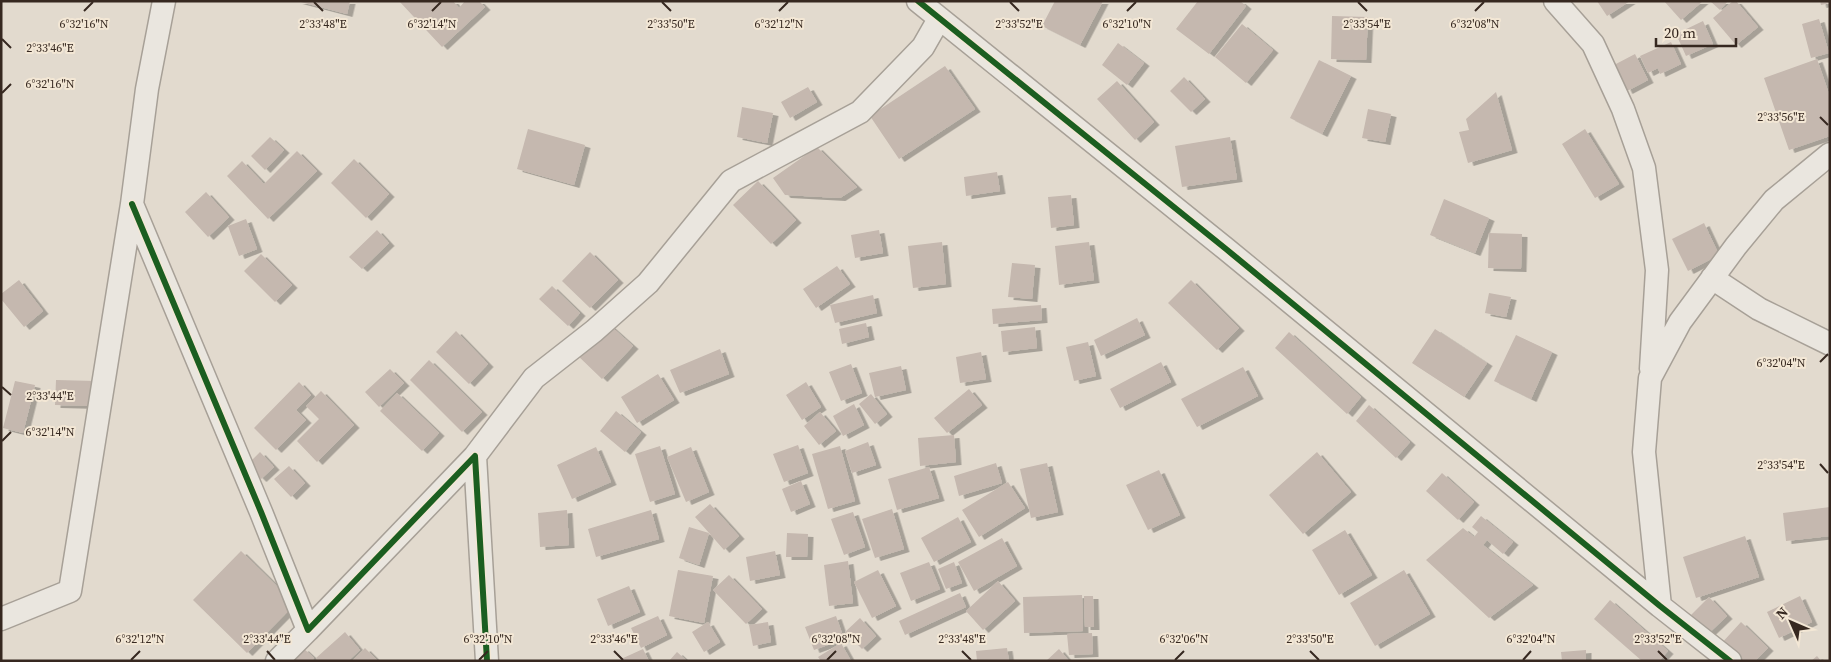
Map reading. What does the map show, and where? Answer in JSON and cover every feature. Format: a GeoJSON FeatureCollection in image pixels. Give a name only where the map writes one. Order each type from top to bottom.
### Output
{"type":"FeatureCollection","features":[{"type":"Feature","properties":{"kind":"street"},"geometry":{"type":"LineString","coordinates":[[1,619],[70,591],[132,204],[146,89],[164,1]]}},
{"type":"Feature","properties":{"kind":"street"},"geometry":{"type":"LineString","coordinates":[[918,1],[1226,249],[1660,606],[1730,661]]}},
{"type":"Feature","properties":{"kind":"street"},"geometry":{"type":"LineString","coordinates":[[1555,1],[1593,44],[1623,109],[1644,168],[1657,270],[1644,452],[1660,606]]}},
{"type":"Feature","properties":{"kind":"street"},"geometry":{"type":"LineString","coordinates":[[277,661],[475,456],[534,378],[594,331],[648,283],[731,181],[860,112],[923,47],[939,19]]}},
{"type":"Feature","properties":{"kind":"street"},"geometry":{"type":"LineString","coordinates":[[1650,378],[1680,322],[1736,246],[1774,200],[1830,154]]}},
{"type":"Feature","properties":{"kind":"street"},"geometry":{"type":"LineString","coordinates":[[132,204],[261,512],[308,630]]}},
{"type":"Feature","properties":{"kind":"street"},"geometry":{"type":"LineString","coordinates":[[1712,278],[1759,309],[1830,344]]}},
{"type":"Feature","properties":{"kind":"street"},"geometry":{"type":"LineString","coordinates":[[475,456],[487,661]]}},
{"type":"Feature","properties":{"kind":"building"},"geometry":{"type":"Polygon","coordinates":[[[297,1],[350,1],[347,14],[297,1]]]}},
{"type":"Feature","properties":{"kind":"building"},"geometry":{"type":"Polygon","coordinates":[[[399,1],[453,1],[459,8],[465,1],[479,1],[485,7],[442,47],[399,1]]]}},
{"type":"Feature","properties":{"kind":"building"},"geometry":{"type":"Polygon","coordinates":[[[1055,1],[1103,1],[1080,45],[1042,26],[1055,1]]]}},
{"type":"Feature","properties":{"kind":"building"},"geometry":{"type":"Polygon","coordinates":[[[1198,1],[1240,1],[1246,6],[1209,54],[1176,29],[1198,1]]]}},
{"type":"Feature","properties":{"kind":"building"},"geometry":{"type":"Polygon","coordinates":[[[1597,1],[1630,1],[1607,16],[1597,1]]]}},
{"type":"Feature","properties":{"kind":"building"},"geometry":{"type":"Polygon","coordinates":[[[1664,1],[1703,1],[1681,20],[1664,1]]]}},
{"type":"Feature","properties":{"kind":"building"},"geometry":{"type":"Polygon","coordinates":[[[1710,1],[1728,1],[1720,10],[1710,1]]]}},
{"type":"Feature","properties":{"kind":"building"},"geometry":{"type":"Polygon","coordinates":[[[1733,1],[1736,1],[1758,27],[1736,45],[1713,18],[1733,1]]]}},
{"type":"Feature","properties":{"kind":"building"},"geometry":{"type":"Polygon","coordinates":[[[1820,1],[1830,1],[1830,3],[1821,5],[1820,1]]]}},
{"type":"Feature","properties":{"kind":"building"},"geometry":{"type":"Polygon","coordinates":[[[1332,16],[1368,17],[1366,60],[1331,59],[1332,16]]]}},
{"type":"Feature","properties":{"kind":"building"},"geometry":{"type":"Polygon","coordinates":[[[1819,19],[1829,53],[1811,58],[1802,24],[1819,19]]]}},
{"type":"Feature","properties":{"kind":"building"},"geometry":{"type":"Polygon","coordinates":[[[1703,21],[1713,44],[1686,56],[1676,34],[1703,21]]]}},
{"type":"Feature","properties":{"kind":"building"},"geometry":{"type":"Polygon","coordinates":[[[1242,24],[1273,50],[1246,83],[1215,57],[1242,24]]]}},
{"type":"Feature","properties":{"kind":"building"},"geometry":{"type":"Polygon","coordinates":[[[1671,42],[1681,64],[1660,74],[1658,68],[1648,73],[1640,56],[1671,42]]]}},
{"type":"Feature","properties":{"kind":"building"},"geometry":{"type":"Polygon","coordinates":[[[1118,43],[1144,63],[1127,85],[1102,65],[1118,43]]]}},
{"type":"Feature","properties":{"kind":"building"},"geometry":{"type":"Polygon","coordinates":[[[1635,54],[1648,80],[1627,91],[1614,65],[1635,54]]]}},
{"type":"Feature","properties":{"kind":"building"},"geometry":{"type":"Polygon","coordinates":[[[1817,59],[1830,97],[1830,136],[1789,150],[1764,78],[1817,59]]]}},
{"type":"Feature","properties":{"kind":"building"},"geometry":{"type":"Polygon","coordinates":[[[1319,60],[1351,76],[1322,134],[1290,118],[1319,60]]]}},
{"type":"Feature","properties":{"kind":"building"},"geometry":{"type":"Polygon","coordinates":[[[945,66],[975,109],[899,159],[870,116],[945,66]]]}},
{"type":"Feature","properties":{"kind":"building"},"geometry":{"type":"Polygon","coordinates":[[[1184,77],[1205,99],[1191,112],[1170,91],[1184,77]]]}},
{"type":"Feature","properties":{"kind":"building"},"geometry":{"type":"Polygon","coordinates":[[[1117,81],[1154,122],[1135,140],[1097,99],[1117,81]]]}},
{"type":"Feature","properties":{"kind":"building"},"geometry":{"type":"Polygon","coordinates":[[[808,87],[817,102],[790,118],[781,102],[808,87]]]}},
{"type":"Feature","properties":{"kind":"building"},"geometry":{"type":"Polygon","coordinates":[[[1496,92],[1512,150],[1468,163],[1459,132],[1469,130],[1466,119],[1496,92]]]}},
{"type":"Feature","properties":{"kind":"building"},"geometry":{"type":"Polygon","coordinates":[[[742,107],[773,113],[767,143],[737,137],[742,107]]]}},
{"type":"Feature","properties":{"kind":"building"},"geometry":{"type":"Polygon","coordinates":[[[1368,109],[1391,114],[1385,142],[1362,138],[1368,109]]]}},
{"type":"Feature","properties":{"kind":"building"},"geometry":{"type":"Polygon","coordinates":[[[528,129],[585,145],[574,185],[517,169],[528,129]]]}},
{"type":"Feature","properties":{"kind":"building"},"geometry":{"type":"Polygon","coordinates":[[[1585,129],[1619,184],[1595,198],[1562,144],[1585,129]]]}},
{"type":"Feature","properties":{"kind":"building"},"geometry":{"type":"Polygon","coordinates":[[[270,137],[284,150],[265,170],[251,156],[270,137]]]}},
{"type":"Feature","properties":{"kind":"building"},"geometry":{"type":"Polygon","coordinates":[[[1230,137],[1237,179],[1182,187],[1175,146],[1230,137]]]}},
{"type":"Feature","properties":{"kind":"building"},"geometry":{"type":"Polygon","coordinates":[[[817,147],[857,187],[840,198],[785,195],[773,178],[817,147]]]}},
{"type":"Feature","properties":{"kind":"building"},"geometry":{"type":"Polygon","coordinates":[[[297,151],[317,171],[268,219],[227,176],[242,161],[264,184],[297,151]]]}},
{"type":"Feature","properties":{"kind":"building"},"geometry":{"type":"Polygon","coordinates":[[[354,159],[389,194],[366,218],[331,183],[354,159]]]}},
{"type":"Feature","properties":{"kind":"building"},"geometry":{"type":"Polygon","coordinates":[[[997,172],[1000,191],[966,196],[964,177],[997,172]]]}},
{"type":"Feature","properties":{"kind":"building"},"geometry":{"type":"Polygon","coordinates":[[[758,181],[796,220],[771,244],[733,205],[758,181]]]}},
{"type":"Feature","properties":{"kind":"building"},"geometry":{"type":"Polygon","coordinates":[[[206,192],[229,217],[208,237],[185,212],[206,192]]]}},
{"type":"Feature","properties":{"kind":"building"},"geometry":{"type":"Polygon","coordinates":[[[1071,195],[1074,225],[1051,228],[1048,197],[1071,195]]]}},
{"type":"Feature","properties":{"kind":"building"},"geometry":{"type":"Polygon","coordinates":[[[1444,199],[1489,218],[1475,253],[1430,235],[1444,199]]]}},
{"type":"Feature","properties":{"kind":"building"},"geometry":{"type":"Polygon","coordinates":[[[246,219],[257,249],[239,256],[228,226],[246,219]]]}},
{"type":"Feature","properties":{"kind":"building"},"geometry":{"type":"Polygon","coordinates":[[[1704,223],[1719,255],[1688,271],[1672,239],[1704,223]]]}},
{"type":"Feature","properties":{"kind":"building"},"geometry":{"type":"Polygon","coordinates":[[[377,230],[389,243],[362,269],[349,257],[377,230]]]}},
{"type":"Feature","properties":{"kind":"building"},"geometry":{"type":"Polygon","coordinates":[[[879,230],[883,253],[855,258],[851,235],[879,230]]]}},
{"type":"Feature","properties":{"kind":"building"},"geometry":{"type":"Polygon","coordinates":[[[1489,233],[1522,234],[1521,269],[1488,268],[1489,233]]]}},
{"type":"Feature","properties":{"kind":"building"},"geometry":{"type":"Polygon","coordinates":[[[942,242],[946,284],[913,288],[908,246],[942,242]]]}},
{"type":"Feature","properties":{"kind":"building"},"geometry":{"type":"Polygon","coordinates":[[[1089,242],[1094,280],[1059,285],[1055,246],[1089,242]]]}},
{"type":"Feature","properties":{"kind":"building"},"geometry":{"type":"Polygon","coordinates":[[[590,252],[618,280],[590,308],[562,281],[590,252]]]}},
{"type":"Feature","properties":{"kind":"building"},"geometry":{"type":"Polygon","coordinates":[[[261,254],[292,285],[275,302],[244,271],[261,254]]]}},
{"type":"Feature","properties":{"kind":"building"},"geometry":{"type":"Polygon","coordinates":[[[1012,263],[1035,265],[1032,299],[1008,297],[1012,263]]]}},
{"type":"Feature","properties":{"kind":"building"},"geometry":{"type":"Polygon","coordinates":[[[837,266],[850,284],[816,308],[803,289],[837,266]]]}},
{"type":"Feature","properties":{"kind":"building"},"geometry":{"type":"Polygon","coordinates":[[[19,280],[43,311],[24,327],[1,299],[1,294],[19,280]]]}},
{"type":"Feature","properties":{"kind":"building"},"geometry":{"type":"Polygon","coordinates":[[[1191,280],[1239,328],[1217,350],[1168,303],[1191,280]]]}},
{"type":"Feature","properties":{"kind":"building"},"geometry":{"type":"Polygon","coordinates":[[[552,286],[580,313],[568,326],[539,299],[552,286]]]}},
{"type":"Feature","properties":{"kind":"building"},"geometry":{"type":"Polygon","coordinates":[[[1489,293],[1511,297],[1506,317],[1485,313],[1489,293]]]}},
{"type":"Feature","properties":{"kind":"building"},"geometry":{"type":"Polygon","coordinates":[[[873,295],[877,313],[835,323],[830,305],[873,295]]]}},
{"type":"Feature","properties":{"kind":"building"},"geometry":{"type":"Polygon","coordinates":[[[1041,305],[1042,320],[993,324],[992,309],[1041,305]]]}},
{"type":"Feature","properties":{"kind":"building"},"geometry":{"type":"Polygon","coordinates":[[[1137,318],[1145,335],[1101,356],[1094,340],[1137,318]]]}},
{"type":"Feature","properties":{"kind":"building"},"geometry":{"type":"Polygon","coordinates":[[[605,321],[633,346],[602,379],[575,353],[605,321]]]}},
{"type":"Feature","properties":{"kind":"building"},"geometry":{"type":"Polygon","coordinates":[[[866,323],[869,337],[842,344],[839,329],[866,323]]]}},
{"type":"Feature","properties":{"kind":"building"},"geometry":{"type":"Polygon","coordinates":[[[1035,327],[1037,348],[1003,352],[1001,331],[1035,327]]]}},
{"type":"Feature","properties":{"kind":"building"},"geometry":{"type":"Polygon","coordinates":[[[1435,329],[1487,363],[1464,397],[1412,363],[1435,329]]]}},
{"type":"Feature","properties":{"kind":"building"},"geometry":{"type":"Polygon","coordinates":[[[456,331],[488,364],[469,384],[436,352],[456,331]]]}},
{"type":"Feature","properties":{"kind":"building"},"geometry":{"type":"Polygon","coordinates":[[[1289,332],[1361,397],[1347,414],[1275,348],[1289,332]]]}},
{"type":"Feature","properties":{"kind":"building"},"geometry":{"type":"Polygon","coordinates":[[[1516,335],[1552,352],[1531,399],[1494,381],[1516,335]]]}},
{"type":"Feature","properties":{"kind":"building"},"geometry":{"type":"Polygon","coordinates":[[[1088,342],[1096,376],[1074,381],[1066,347],[1088,342]]]}},
{"type":"Feature","properties":{"kind":"building"},"geometry":{"type":"Polygon","coordinates":[[[720,349],[729,374],[680,393],[670,370],[720,349]]]}},
{"type":"Feature","properties":{"kind":"building"},"geometry":{"type":"Polygon","coordinates":[[[981,352],[986,379],[960,383],[956,357],[981,352]]]}},
{"type":"Feature","properties":{"kind":"building"},"geometry":{"type":"Polygon","coordinates":[[[429,360],[482,412],[462,432],[410,380],[429,360]]]}},
{"type":"Feature","properties":{"kind":"building"},"geometry":{"type":"Polygon","coordinates":[[[1161,362],[1171,382],[1120,408],[1110,389],[1161,362]]]}},
{"type":"Feature","properties":{"kind":"building"},"geometry":{"type":"Polygon","coordinates":[[[851,364],[862,393],[841,401],[829,372],[851,364]]]}},
{"type":"Feature","properties":{"kind":"building"},"geometry":{"type":"Polygon","coordinates":[[[901,366],[906,390],[875,397],[869,373],[901,366]]]}},
{"type":"Feature","properties":{"kind":"building"},"geometry":{"type":"Polygon","coordinates":[[[1243,367],[1258,396],[1197,427],[1181,399],[1243,367]]]}},
{"type":"Feature","properties":{"kind":"building"},"geometry":{"type":"Polygon","coordinates":[[[390,369],[404,383],[379,407],[365,392],[390,369]]]}},
{"type":"Feature","properties":{"kind":"building"},"geometry":{"type":"Polygon","coordinates":[[[658,374],[674,400],[637,423],[621,397],[658,374]]]}},
{"type":"Feature","properties":{"kind":"building"},"geometry":{"type":"Polygon","coordinates":[[[56,380],[96,381],[94,406],[55,405],[56,380]]]}},
{"type":"Feature","properties":{"kind":"building"},"geometry":{"type":"Polygon","coordinates":[[[15,381],[35,385],[23,433],[3,428],[15,381]]]}},
{"type":"Feature","properties":{"kind":"building"},"geometry":{"type":"Polygon","coordinates":[[[299,382],[311,395],[296,410],[306,420],[276,450],[254,428],[299,382]]]}},
{"type":"Feature","properties":{"kind":"building"},"geometry":{"type":"Polygon","coordinates":[[[806,382],[821,407],[802,420],[786,395],[806,382]]]}},
{"type":"Feature","properties":{"kind":"building"},"geometry":{"type":"Polygon","coordinates":[[[969,389],[982,405],[947,433],[934,418],[969,389]]]}},
{"type":"Feature","properties":{"kind":"building"},"geometry":{"type":"Polygon","coordinates":[[[321,391],[354,425],[317,462],[297,441],[319,419],[306,406],[321,391]]]}},
{"type":"Feature","properties":{"kind":"building"},"geometry":{"type":"Polygon","coordinates":[[[397,393],[439,433],[422,451],[380,411],[397,393]]]}},
{"type":"Feature","properties":{"kind":"building"},"geometry":{"type":"Polygon","coordinates":[[[871,394],[887,414],[875,424],[859,404],[871,394]]]}},
{"type":"Feature","properties":{"kind":"building"},"geometry":{"type":"Polygon","coordinates":[[[854,404],[864,425],[843,436],[833,416],[854,404]]]}},
{"type":"Feature","properties":{"kind":"building"},"geometry":{"type":"Polygon","coordinates":[[[1369,405],[1410,442],[1396,458],[1356,421],[1369,405]]]}},
{"type":"Feature","properties":{"kind":"building"},"geometry":{"type":"Polygon","coordinates":[[[616,411],[641,432],[625,452],[600,431],[616,411]]]}},
{"type":"Feature","properties":{"kind":"building"},"geometry":{"type":"Polygon","coordinates":[[[820,412],[836,431],[819,445],[804,426],[820,412]]]}},
{"type":"Feature","properties":{"kind":"building"},"geometry":{"type":"Polygon","coordinates":[[[954,435],[956,462],[920,466],[918,438],[954,435]]]}},
{"type":"Feature","properties":{"kind":"building"},"geometry":{"type":"Polygon","coordinates":[[[868,442],[876,465],[852,473],[845,451],[868,442]]]}},
{"type":"Feature","properties":{"kind":"building"},"geometry":{"type":"Polygon","coordinates":[[[798,445],[808,473],[784,482],[773,454],[798,445]]]}},
{"type":"Feature","properties":{"kind":"building"},"geometry":{"type":"Polygon","coordinates":[[[660,446],[675,494],[650,502],[635,454],[660,446]]]}},
{"type":"Feature","properties":{"kind":"building"},"geometry":{"type":"Polygon","coordinates":[[[840,446],[855,501],[828,509],[812,454],[840,446]]]}},
{"type":"Feature","properties":{"kind":"building"},"geometry":{"type":"Polygon","coordinates":[[[596,447],[611,482],[572,499],[557,465],[596,447]]]}},
{"type":"Feature","properties":{"kind":"building"},"geometry":{"type":"Polygon","coordinates":[[[691,447],[709,492],[686,502],[667,457],[691,447]]]}},
{"type":"Feature","properties":{"kind":"building"},"geometry":{"type":"Polygon","coordinates":[[[260,452],[274,467],[261,479],[247,465],[260,452]]]}},
{"type":"Feature","properties":{"kind":"building"},"geometry":{"type":"Polygon","coordinates":[[[1317,452],[1351,492],[1303,534],[1269,495],[1317,452]]]}},
{"type":"Feature","properties":{"kind":"building"},"geometry":{"type":"Polygon","coordinates":[[[996,463],[1002,483],[959,496],[954,476],[996,463]]]}},
{"type":"Feature","properties":{"kind":"building"},"geometry":{"type":"Polygon","coordinates":[[[1047,463],[1058,512],[1031,518],[1020,469],[1047,463]]]}},
{"type":"Feature","properties":{"kind":"building"},"geometry":{"type":"Polygon","coordinates":[[[289,466],[305,483],[291,497],[274,479],[289,466]]]}},
{"type":"Feature","properties":{"kind":"building"},"geometry":{"type":"Polygon","coordinates":[[[929,467],[939,498],[897,510],[888,479],[929,467]]]}},
{"type":"Feature","properties":{"kind":"building"},"geometry":{"type":"Polygon","coordinates":[[[1159,470],[1180,515],[1148,530],[1126,485],[1159,470]]]}},
{"type":"Feature","properties":{"kind":"building"},"geometry":{"type":"Polygon","coordinates":[[[1442,473],[1474,502],[1458,520],[1426,491],[1442,473]]]}},
{"type":"Feature","properties":{"kind":"building"},"geometry":{"type":"Polygon","coordinates":[[[801,481],[810,504],[791,512],[782,489],[801,481]]]}},
{"type":"Feature","properties":{"kind":"building"},"geometry":{"type":"Polygon","coordinates":[[[1008,482],[1025,508],[979,537],[962,510],[1008,482]]]}},
{"type":"Feature","properties":{"kind":"building"},"geometry":{"type":"Polygon","coordinates":[[[710,504],[739,536],[724,550],[695,517],[710,504]]]}},
{"type":"Feature","properties":{"kind":"building"},"geometry":{"type":"Polygon","coordinates":[[[1830,507],[1830,536],[1786,541],[1783,513],[1830,507]]]}},
{"type":"Feature","properties":{"kind":"building"},"geometry":{"type":"Polygon","coordinates":[[[892,509],[904,549],[875,558],[862,519],[892,509]]]}},
{"type":"Feature","properties":{"kind":"building"},"geometry":{"type":"Polygon","coordinates":[[[567,510],[569,545],[540,547],[538,513],[567,510]]]}},
{"type":"Feature","properties":{"kind":"building"},"geometry":{"type":"Polygon","coordinates":[[[651,510],[659,539],[596,557],[588,529],[651,510]]]}},
{"type":"Feature","properties":{"kind":"building"},"geometry":{"type":"Polygon","coordinates":[[[853,512],[865,547],[844,555],[831,519],[853,512]]]}},
{"type":"Feature","properties":{"kind":"building"},"geometry":{"type":"Polygon","coordinates":[[[1481,516],[1513,542],[1503,554],[1487,540],[1483,545],[1533,585],[1489,618],[1426,560],[1463,528],[1474,537],[1478,532],[1472,527],[1481,516]]]}},
{"type":"Feature","properties":{"kind":"building"},"geometry":{"type":"Polygon","coordinates":[[[958,517],[971,542],[934,562],[921,538],[958,517]]]}},
{"type":"Feature","properties":{"kind":"building"},"geometry":{"type":"Polygon","coordinates":[[[689,527],[709,533],[699,565],[679,558],[689,527]]]}},
{"type":"Feature","properties":{"kind":"building"},"geometry":{"type":"Polygon","coordinates":[[[1345,530],[1372,575],[1339,595],[1312,550],[1345,530]]]}},
{"type":"Feature","properties":{"kind":"building"},"geometry":{"type":"Polygon","coordinates":[[[787,533],[808,534],[807,557],[786,557],[787,533]]]}},
{"type":"Feature","properties":{"kind":"building"},"geometry":{"type":"Polygon","coordinates":[[[1745,536],[1759,577],[1696,598],[1683,557],[1745,536]]]}},
{"type":"Feature","properties":{"kind":"building"},"geometry":{"type":"Polygon","coordinates":[[[1002,538],[1017,566],[974,591],[958,562],[1002,538]]]}},
{"type":"Feature","properties":{"kind":"building"},"geometry":{"type":"Polygon","coordinates":[[[241,551],[295,604],[247,653],[193,600],[241,551]]]}},
{"type":"Feature","properties":{"kind":"building"},"geometry":{"type":"Polygon","coordinates":[[[775,551],[780,575],[750,581],[746,557],[775,551]]]}},
{"type":"Feature","properties":{"kind":"building"},"geometry":{"type":"Polygon","coordinates":[[[848,561],[853,603],[829,606],[824,565],[848,561]]]}},
{"type":"Feature","properties":{"kind":"building"},"geometry":{"type":"Polygon","coordinates":[[[929,562],[940,589],[911,601],[900,573],[929,562]]]}},
{"type":"Feature","properties":{"kind":"building"},"geometry":{"type":"Polygon","coordinates":[[[954,562],[962,583],[946,589],[938,569],[954,562]]]}},
{"type":"Feature","properties":{"kind":"building"},"geometry":{"type":"Polygon","coordinates":[[[678,570],[713,576],[704,623],[669,616],[678,570]]]}},
{"type":"Feature","properties":{"kind":"building"},"geometry":{"type":"Polygon","coordinates":[[[878,570],[896,606],[872,618],[854,582],[878,570]]]}},
{"type":"Feature","properties":{"kind":"building"},"geometry":{"type":"Polygon","coordinates":[[[1404,570],[1430,614],[1375,646],[1350,603],[1404,570]]]}},
{"type":"Feature","properties":{"kind":"building"},"geometry":{"type":"Polygon","coordinates":[[[729,575],[762,609],[746,624],[713,590],[729,575]]]}},
{"type":"Feature","properties":{"kind":"building"},"geometry":{"type":"Polygon","coordinates":[[[998,581],[1015,601],[983,630],[966,611],[998,581]]]}},
{"type":"Feature","properties":{"kind":"building"},"geometry":{"type":"Polygon","coordinates":[[[629,586],[640,612],[608,626],[597,599],[629,586]]]}},
{"type":"Feature","properties":{"kind":"building"},"geometry":{"type":"Polygon","coordinates":[[[960,593],[966,607],[905,635],[899,621],[960,593]]]}},
{"type":"Feature","properties":{"kind":"building"},"geometry":{"type":"Polygon","coordinates":[[[1082,595],[1083,631],[1024,633],[1023,597],[1082,595]]]}},
{"type":"Feature","properties":{"kind":"building"},"geometry":{"type":"Polygon","coordinates":[[[1084,596],[1093,596],[1094,627],[1085,627],[1084,596]]]}},
{"type":"Feature","properties":{"kind":"building"},"geometry":{"type":"Polygon","coordinates":[[[1800,596],[1812,622],[1779,638],[1767,612],[1800,596]]]}},
{"type":"Feature","properties":{"kind":"building"},"geometry":{"type":"Polygon","coordinates":[[[1709,597],[1727,616],[1709,633],[1691,615],[1709,597]]]}},
{"type":"Feature","properties":{"kind":"building"},"geometry":{"type":"Polygon","coordinates":[[[1610,600],[1668,651],[1659,661],[1642,661],[1594,619],[1610,600]]]}},
{"type":"Feature","properties":{"kind":"building"},"geometry":{"type":"Polygon","coordinates":[[[658,616],[667,635],[641,648],[631,628],[658,616]]]}},
{"type":"Feature","properties":{"kind":"building"},"geometry":{"type":"Polygon","coordinates":[[[836,616],[844,639],[814,650],[805,627],[836,616]]]}},
{"type":"Feature","properties":{"kind":"building"},"geometry":{"type":"Polygon","coordinates":[[[860,618],[876,636],[862,649],[845,632],[860,618]]]}},
{"type":"Feature","properties":{"kind":"building"},"geometry":{"type":"Polygon","coordinates":[[[708,622],[720,642],[704,652],[692,632],[708,622]]]}},
{"type":"Feature","properties":{"kind":"building"},"geometry":{"type":"Polygon","coordinates":[[[768,622],[771,642],[753,646],[749,625],[768,622]]]}},
{"type":"Feature","properties":{"kind":"building"},"geometry":{"type":"Polygon","coordinates":[[[1741,622],[1768,648],[1755,661],[1736,661],[1720,645],[1741,622]]]}},
{"type":"Feature","properties":{"kind":"building"},"geometry":{"type":"Polygon","coordinates":[[[345,632],[360,650],[348,661],[318,661],[316,658],[345,632]]]}},
{"type":"Feature","properties":{"kind":"building"},"geometry":{"type":"Polygon","coordinates":[[[1092,633],[1093,654],[1069,655],[1067,634],[1092,633]]]}},
{"type":"Feature","properties":{"kind":"building"},"geometry":{"type":"Polygon","coordinates":[[[841,643],[851,661],[821,661],[818,657],[841,643]]]}},
{"type":"Feature","properties":{"kind":"building"},"geometry":{"type":"Polygon","coordinates":[[[303,648],[314,658],[312,661],[291,661],[303,648]]]}},
{"type":"Feature","properties":{"kind":"building"},"geometry":{"type":"Polygon","coordinates":[[[365,648],[378,661],[352,661],[365,648]]]}},
{"type":"Feature","properties":{"kind":"building"},"geometry":{"type":"Polygon","coordinates":[[[1007,648],[1009,661],[977,661],[976,651],[1007,648]]]}},
{"type":"Feature","properties":{"kind":"building"},"geometry":{"type":"Polygon","coordinates":[[[643,649],[649,661],[622,661],[621,659],[643,649]]]}},
{"type":"Feature","properties":{"kind":"building"},"geometry":{"type":"Polygon","coordinates":[[[1059,649],[1069,661],[1046,661],[1059,649]]]}},
{"type":"Feature","properties":{"kind":"building"},"geometry":{"type":"Polygon","coordinates":[[[1586,650],[1586,661],[1562,661],[1561,652],[1586,650]]]}},
{"type":"Feature","properties":{"kind":"building"},"geometry":{"type":"Polygon","coordinates":[[[677,652],[687,661],[669,661],[677,652]]]}},
{"type":"Feature","properties":{"kind":"building"},"geometry":{"type":"Polygon","coordinates":[[[1817,656],[1821,661],[1811,661],[1817,656]]]}},
{"type":"Feature","properties":{"kind":"cycle path"},"geometry":{"type":"LineString","coordinates":[[918,1],[1226,249],[1660,606],[1730,661]]}},
{"type":"Feature","properties":{"kind":"cycle path"},"geometry":{"type":"LineString","coordinates":[[132,204],[261,512],[308,630],[475,456],[487,661]]}}]}
